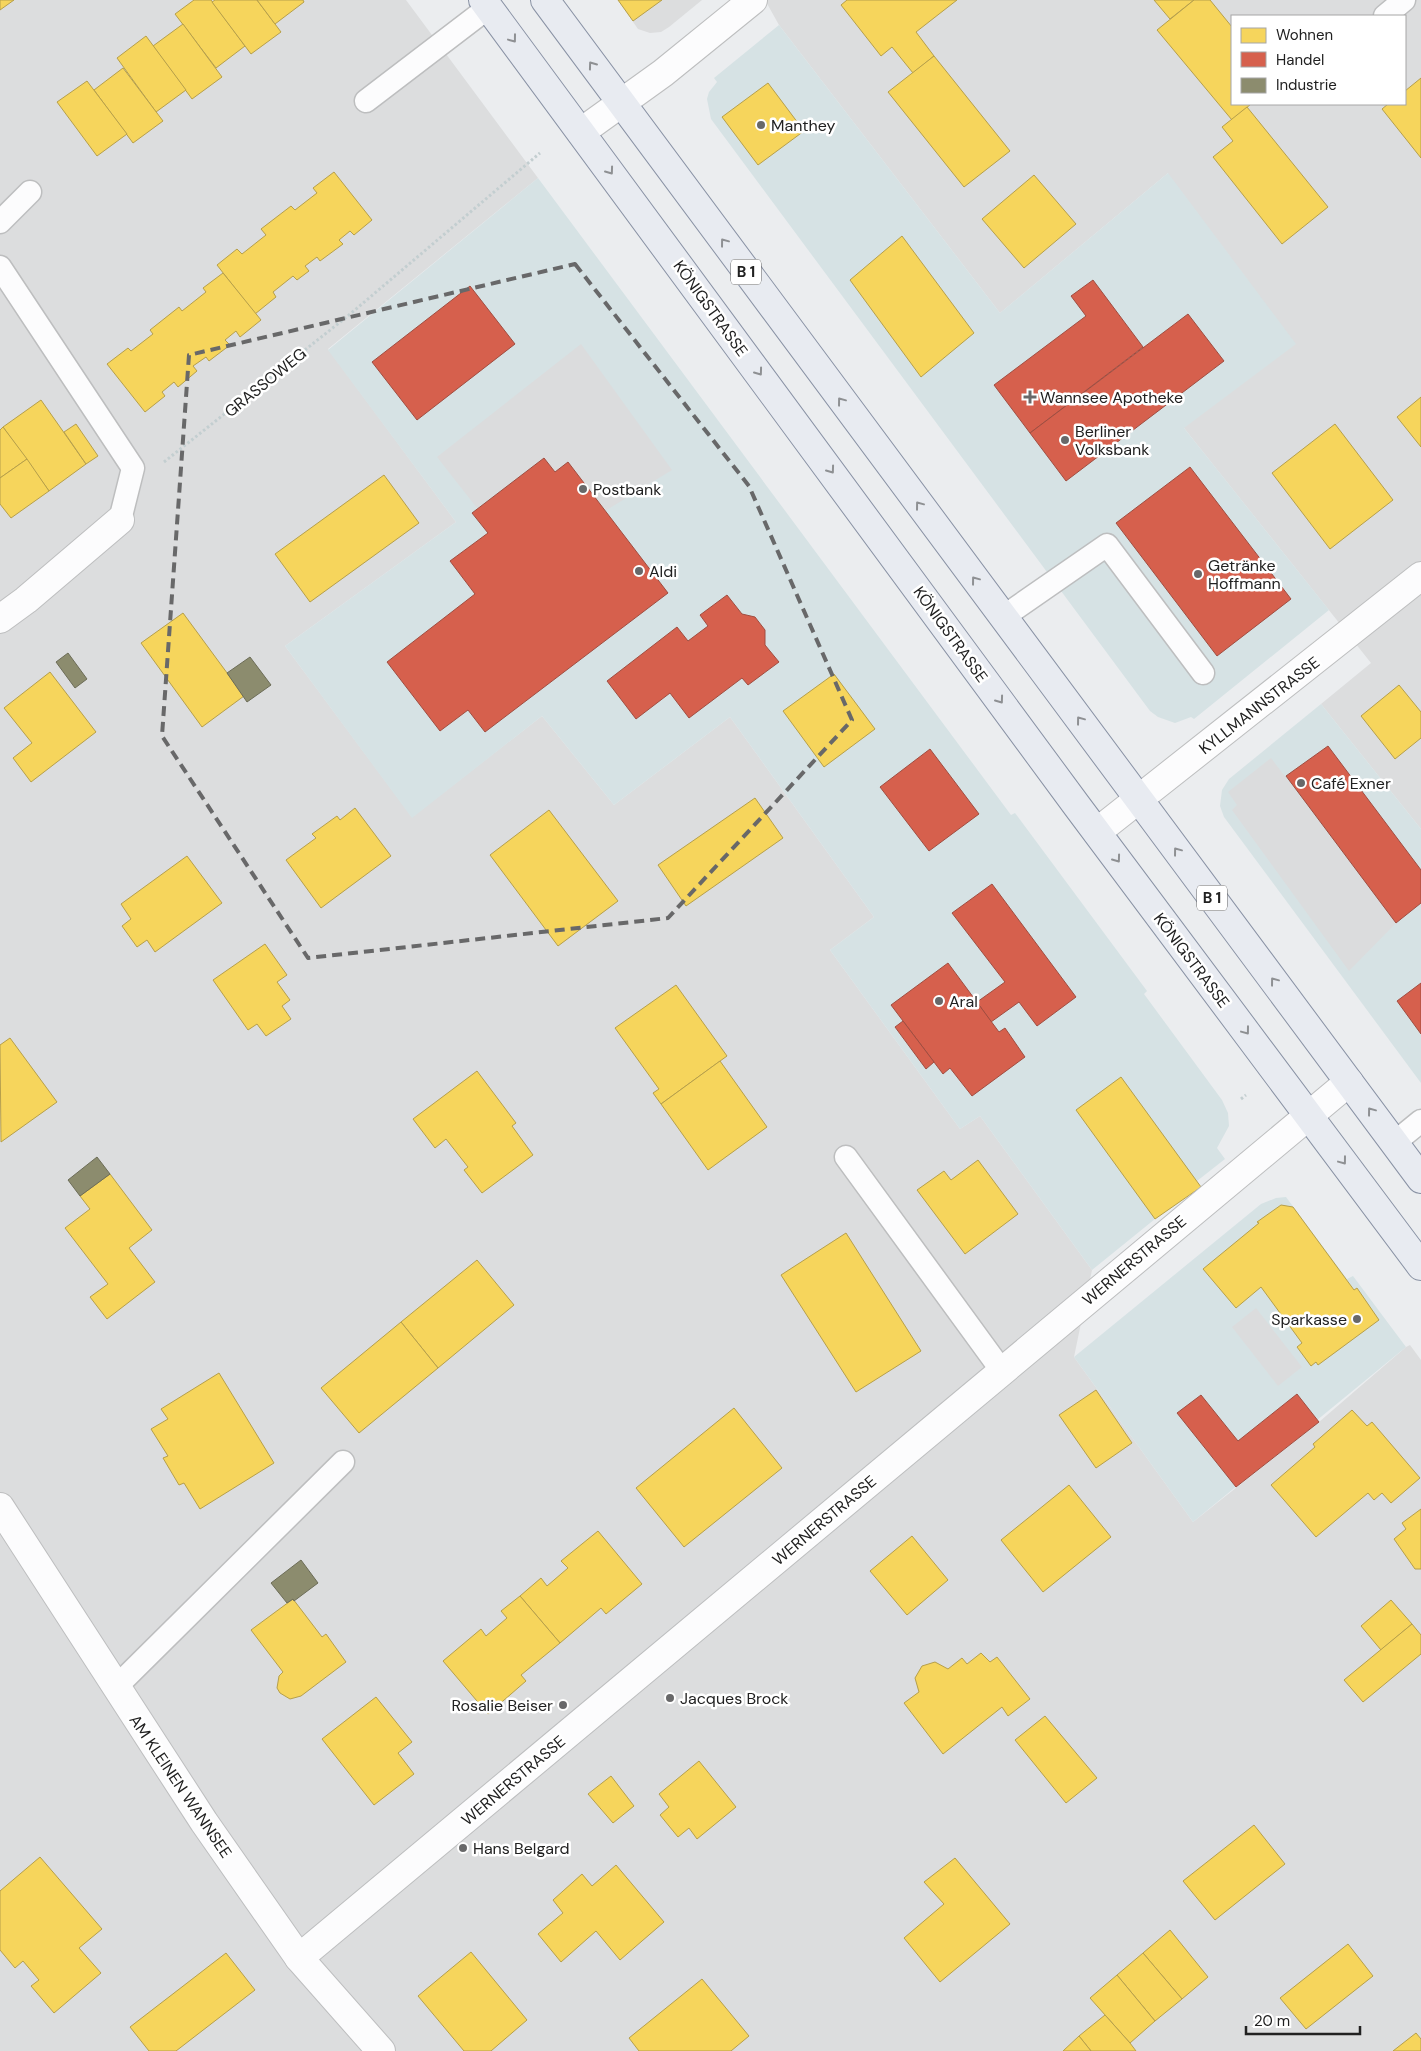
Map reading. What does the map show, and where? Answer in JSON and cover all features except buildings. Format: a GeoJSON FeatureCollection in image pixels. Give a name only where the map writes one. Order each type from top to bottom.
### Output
{"type":"FeatureCollection","features":[{"type":"Feature","properties":{"kind":"main road","name":"B 1"},"geometry":{"type":"LineString","coordinates":[[544,0],[1421,1179]]}},
{"type":"Feature","properties":{"kind":"main road","name":"KÖNIGSTRASSE"},"geometry":{"type":"LineString","coordinates":[[486,4],[1097,832],[1421,1266]]}},
{"type":"Feature","properties":{"kind":"street"},"geometry":{"type":"LineString","coordinates":[[581,132],[621,104],[753,0]]}},
{"type":"Feature","properties":{"kind":"street"},"geometry":{"type":"LineString","coordinates":[[0,619],[26,600],[120,520]]}},
{"type":"Feature","properties":{"kind":"street","name":"KYLLMANNSTRASSE"},"geometry":{"type":"LineString","coordinates":[[1097,832],[1421,576]]}},
{"type":"Feature","properties":{"kind":"street","name":"WERNERSTRASSE"},"geometry":{"type":"LineString","coordinates":[[299,1958],[1349,1082]]}},
{"type":"Feature","properties":{"kind":"street","name":"AM KLEINEN WANNSEE"},"geometry":{"type":"LineString","coordinates":[[0,1508],[204,1822],[299,1958],[381,2051]]}},
{"type":"Feature","properties":{"kind":"lane"},"geometry":{"type":"LineString","coordinates":[[1386,15],[1404,0]]}},
{"type":"Feature","properties":{"kind":"lane"},"geometry":{"type":"LineString","coordinates":[[366,101],[486,4]]}},
{"type":"Feature","properties":{"kind":"lane"},"geometry":{"type":"LineString","coordinates":[[0,222],[30,192]]}},
{"type":"Feature","properties":{"kind":"lane"},"geometry":{"type":"LineString","coordinates":[[0,267],[133,468],[120,520]]}},
{"type":"Feature","properties":{"kind":"lane"},"geometry":{"type":"LineString","coordinates":[[1003,617],[1107,545],[1203,673]]}},
{"type":"Feature","properties":{"kind":"lane"},"geometry":{"type":"LineString","coordinates":[[1394,1142],[1421,1121]]}},
{"type":"Feature","properties":{"kind":"lane"},"geometry":{"type":"LineString","coordinates":[[846,1157],[1002,1371]]}},
{"type":"Feature","properties":{"kind":"lane"},"geometry":{"type":"LineString","coordinates":[[116,1687],[344,1462]]}},
{"type":"Feature","properties":{"kind":"path","name":"GRASSOWEG"},"geometry":{"type":"LineString","coordinates":[[163,463],[349,315],[540,153]]}},
{"type":"Feature","properties":{"kind":"path"},"geometry":{"type":"LineString","coordinates":[[1241,1099],[1246,1095]]}},
{"type":"Feature","properties":{"kind":"highlighted area"},"geometry":{"type":"Polygon","coordinates":[[[575,264],[749,486],[852,720],[668,918],[308,958],[162,736],[189,355],[575,264]]]}},
{"type":"Feature","properties":{"kind":"shaded area"},"geometry":{"type":"Polygon","coordinates":[[[0,0],[406,0],[538,178],[328,349],[456,522],[285,646],[412,817],[542,716],[614,805],[730,717],[874,917],[830,950],[960,1129],[980,1116],[1092,1270],[1074,1357],[1193,1522],[1319,1422],[1406,1347],[1410,1345],[1421,1360],[1421,2051],[0,2051],[0,0]]]}},
{"type":"Feature","properties":{"kind":"shaded area"},"geometry":{"type":"Polygon","coordinates":[[[618,0],[702,0],[669,27],[661,32],[650,33],[638,29],[618,0]]]}},
{"type":"Feature","properties":{"kind":"shaded area"},"geometry":{"type":"Polygon","coordinates":[[[765,0],[1421,0],[1421,829],[1321,704],[1371,663],[1184,428],[1168,173],[1000,313],[779,25],[765,0]]]}},
{"type":"Feature","properties":{"kind":"shaded area"},"geometry":{"type":"Polygon","coordinates":[[[779,25],[1000,313],[1168,173],[1296,344],[1184,428],[1329,610],[1194,719],[1191,717],[1175,723],[1158,717],[1150,711],[711,119],[707,99],[709,92],[717,82],[714,78],[779,25]]]}},
{"type":"Feature","properties":{"kind":"shaded area"},"geometry":{"type":"Polygon","coordinates":[[[538,178],[1011,815],[1015,813],[1147,991],[1144,994],[1222,1100],[1228,1113],[1229,1126],[1217,1148],[1225,1159],[1197,1181],[1200,1187],[1155,1219],[1092,1270],[980,1116],[960,1129],[830,950],[874,917],[730,717],[614,805],[542,716],[412,818],[285,646],[456,522],[328,350],[538,178]]]}},
{"type":"Feature","properties":{"kind":"shaded area"},"geometry":{"type":"Polygon","coordinates":[[[581,344],[672,470],[605,511],[568,462],[555,472],[543,458],[477,508],[437,457],[581,344]]]}},
{"type":"Feature","properties":{"kind":"shaded area"},"geometry":{"type":"Polygon","coordinates":[[[1321,704],[1421,829],[1421,1083],[1224,817],[1220,806],[1222,790],[1229,779],[1321,704]]]}},
{"type":"Feature","properties":{"kind":"shaded area"},"geometry":{"type":"Polygon","coordinates":[[[1271,758],[1396,923],[1349,971],[1232,810],[1237,805],[1228,792],[1271,758]]]}},
{"type":"Feature","properties":{"kind":"shaded area"},"geometry":{"type":"Polygon","coordinates":[[[1286,1197],[1347,1279],[1353,1276],[1406,1347],[1193,1522],[1074,1357],[1261,1204],[1276,1198],[1286,1197]]]}},
{"type":"Feature","properties":{"kind":"shaded area"},"geometry":{"type":"Polygon","coordinates":[[[1256,1308],[1302,1367],[1278,1386],[1232,1327],[1256,1308]]]}},
{"type":"Feature","properties":{"kind":"place","name":"Manthey"},"geometry":{"type":"Point","coordinates":[761,125]}},
{"type":"Feature","properties":{"kind":"place","name":"Wannsee Apotheke"},"geometry":{"type":"Point","coordinates":[1030,397]}},
{"type":"Feature","properties":{"kind":"place","name":"Berliner Volksbank"},"geometry":{"type":"Point","coordinates":[1065,440]}},
{"type":"Feature","properties":{"kind":"place","name":"Postbank"},"geometry":{"type":"Point","coordinates":[583,489]}},
{"type":"Feature","properties":{"kind":"place","name":"Aldi"},"geometry":{"type":"Point","coordinates":[639,571]}},
{"type":"Feature","properties":{"kind":"place","name":"Getränke Hoffmann"},"geometry":{"type":"Point","coordinates":[1198,574]}},
{"type":"Feature","properties":{"kind":"place","name":"Café Exner"},"geometry":{"type":"Point","coordinates":[1301,783]}},
{"type":"Feature","properties":{"kind":"place","name":"Aral"},"geometry":{"type":"Point","coordinates":[939,1001]}},
{"type":"Feature","properties":{"kind":"place","name":"Sparkasse"},"geometry":{"type":"Point","coordinates":[1357,1319]}},
{"type":"Feature","properties":{"kind":"place","name":"Jacques Brock"},"geometry":{"type":"Point","coordinates":[670,1698]}},
{"type":"Feature","properties":{"kind":"place","name":"Rosalie Beiser"},"geometry":{"type":"Point","coordinates":[563,1705]}},
{"type":"Feature","properties":{"kind":"place","name":"Hans Belgard"},"geometry":{"type":"Point","coordinates":[463,1848]}}]}
